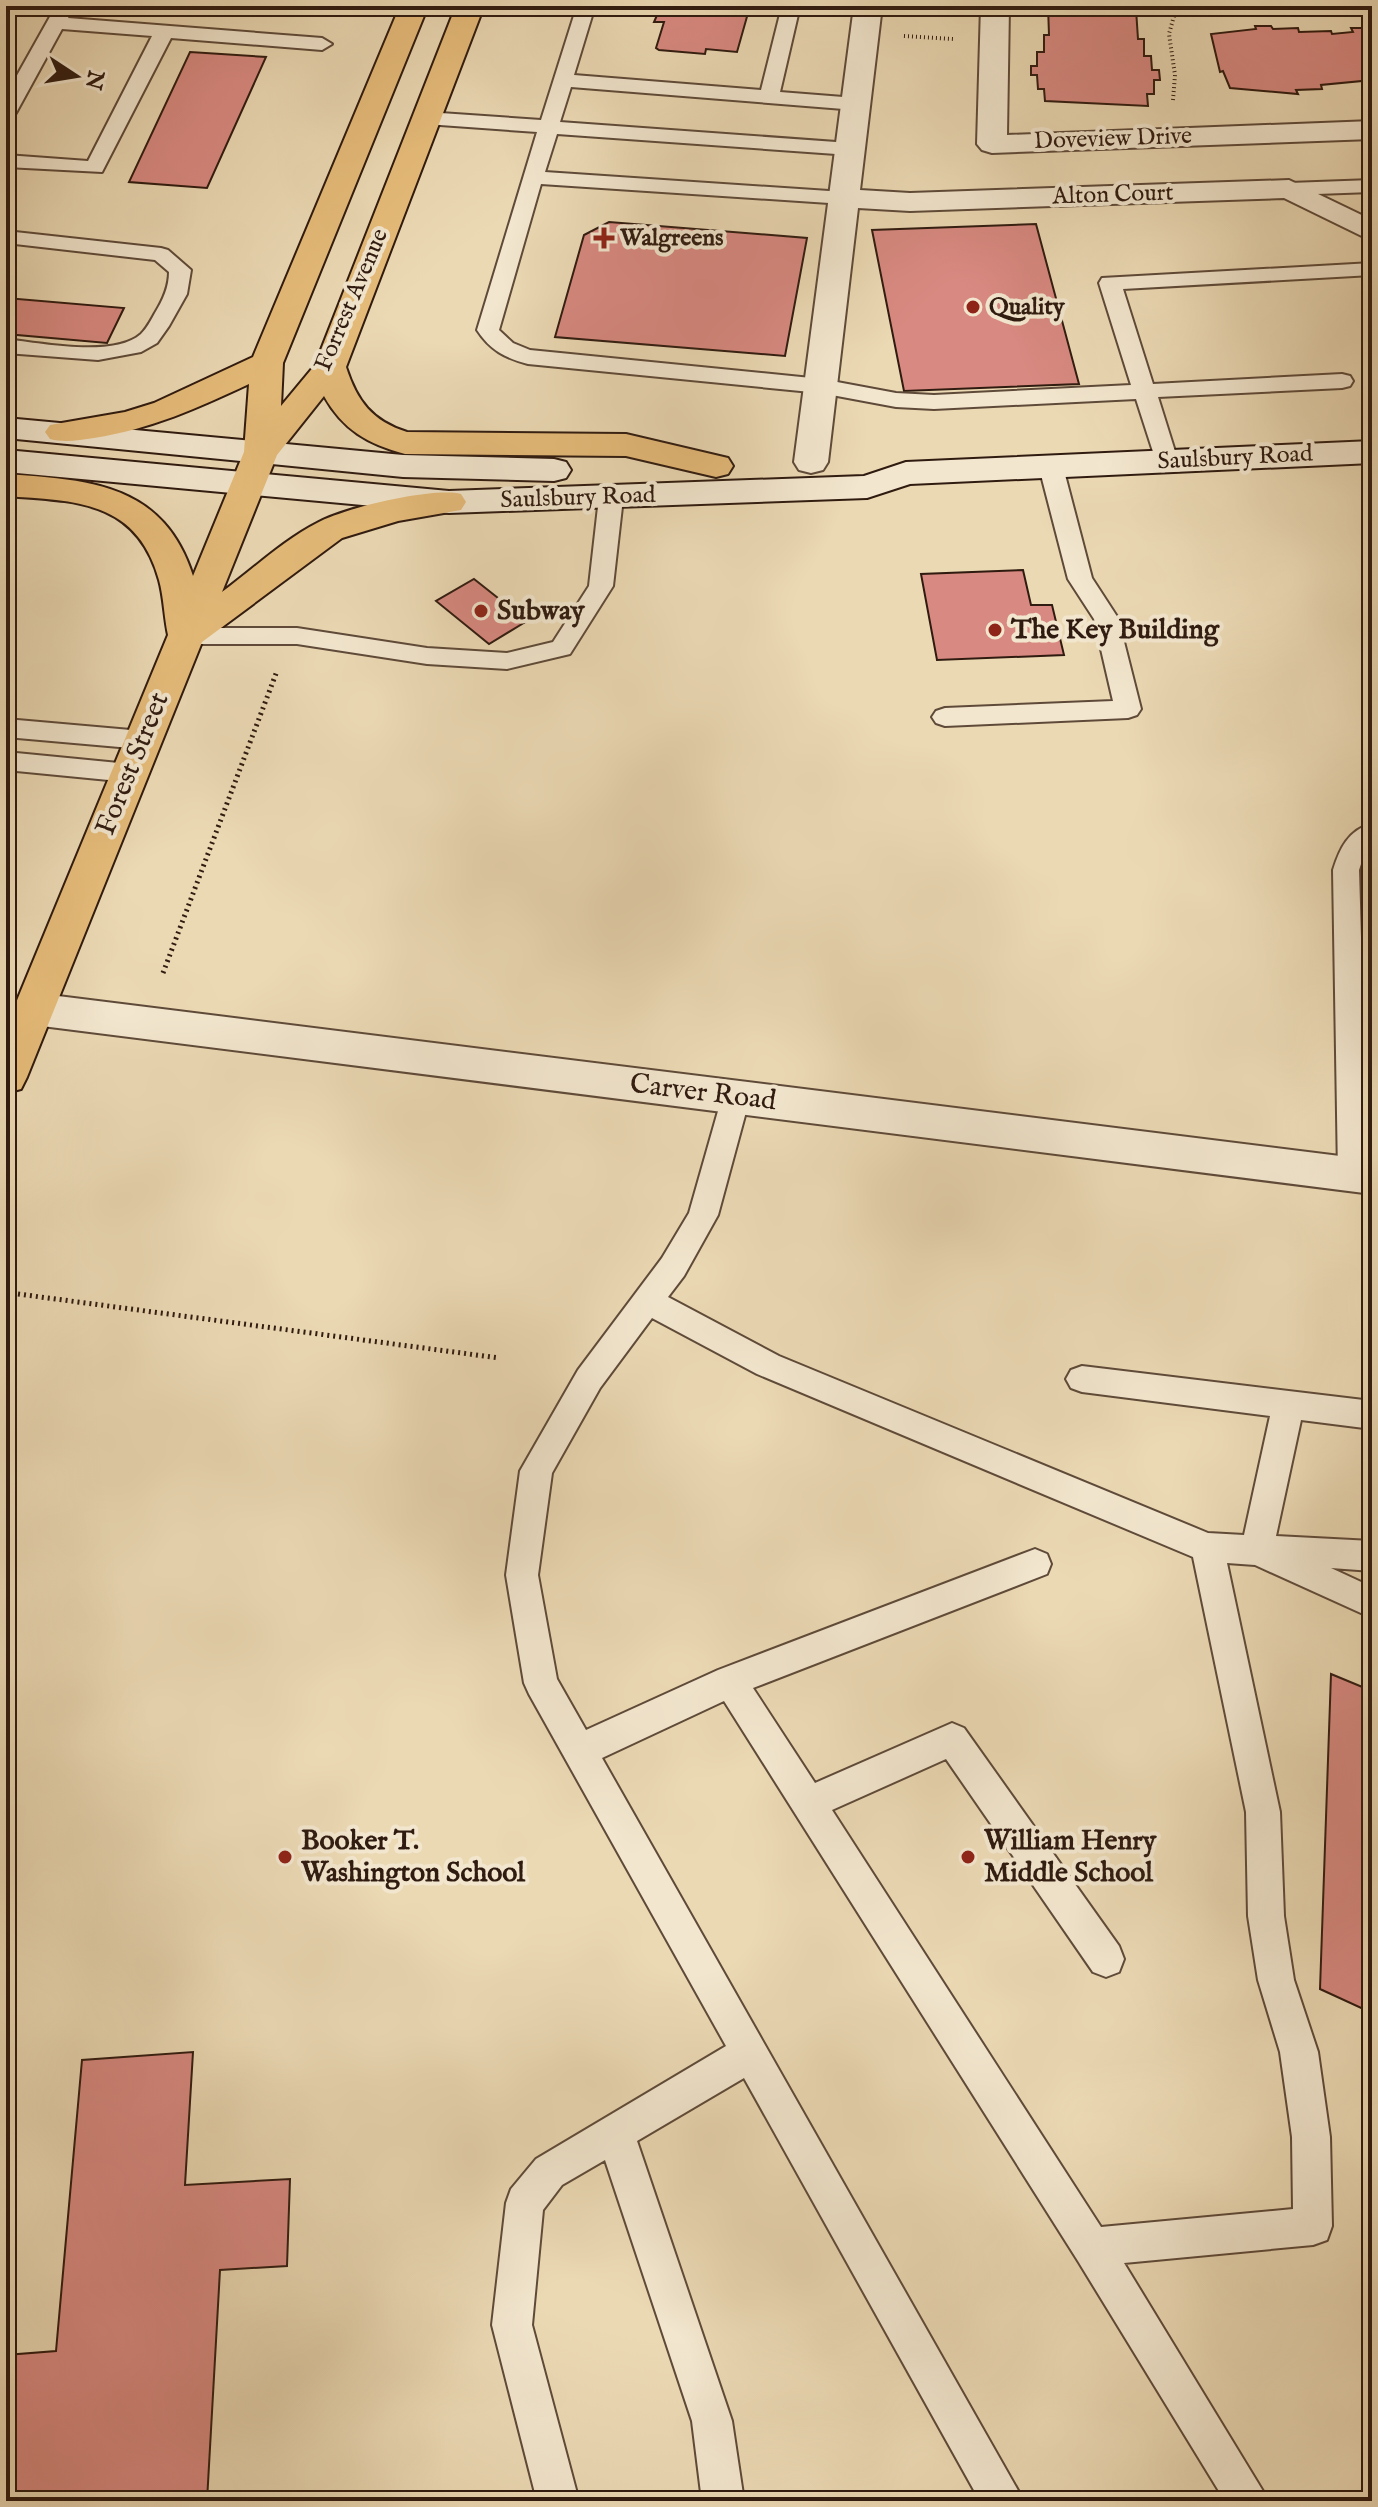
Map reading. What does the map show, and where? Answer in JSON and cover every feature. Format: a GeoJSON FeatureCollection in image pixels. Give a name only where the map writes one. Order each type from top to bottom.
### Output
{"type":"FeatureCollection","features":[{"type":"Feature","properties":{"kind":"highway","name":"Forrest Avenue"},"geometry":{"type":"LineString","coordinates":[[261,452],[267,363],[414,6]]}},
{"type":"Feature","properties":{"kind":"highway","name":"Forrest Avenue"},"geometry":{"type":"LineString","coordinates":[[261,452],[330,367],[470,6]]}},
{"type":"Feature","properties":{"kind":"highway"},"geometry":{"type":"LineString","coordinates":[[62,432],[142,418],[267,363]]}},
{"type":"Feature","properties":{"kind":"highway"},"geometry":{"type":"LineString","coordinates":[[330,367],[337,393],[349,413],[382,437],[405,443],[626,445],[716,466]]}},
{"type":"Feature","properties":{"kind":"highway","name":"Forest Street"},"geometry":{"type":"LineString","coordinates":[[6,1077],[261,452]]}},
{"type":"Feature","properties":{"kind":"highway"},"geometry":{"type":"LineString","coordinates":[[6,485],[80,491],[114,502],[147,521],[168,553],[182,591],[185,636]]}},
{"type":"Feature","properties":{"kind":"highway"},"geometry":{"type":"LineString","coordinates":[[185,636],[330,530],[395,510],[449,502]]}},
{"type":"Feature","properties":{"kind":"street"},"geometry":{"type":"LineString","coordinates":[[811,462],[868,6]]}},
{"type":"Feature","properties":{"kind":"street","name":"Doveview Drive"},"geometry":{"type":"LineString","coordinates":[[995,6],[992,144],[1372,130]]}},
{"type":"Feature","properties":{"kind":"street"},"geometry":{"type":"LineString","coordinates":[[1270,134],[1289,189]]}},
{"type":"Feature","properties":{"kind":"street","name":"Alton Court"},"geometry":{"type":"LineString","coordinates":[[844,198],[910,202],[1289,189],[1372,232]]}},
{"type":"Feature","properties":{"kind":"street","name":"Saulsbury Road"},"geometry":{"type":"LineString","coordinates":[[6,428],[403,466],[511,471],[866,461],[906,473]]}},
{"type":"Feature","properties":{"kind":"street","name":"Saulsbury Road"},"geometry":{"type":"LineString","coordinates":[[6,461],[449,502],[867,487],[906,473],[1372,452]]}},
{"type":"Feature","properties":{"kind":"street","name":"Carver Road"},"geometry":{"type":"LineString","coordinates":[[34,1009],[1362,1175]]}},
{"type":"Feature","properties":{"kind":"lane"},"geometry":{"type":"LineString","coordinates":[[586,6],[488,330],[495,342],[509,352],[528,357],[821,386],[896,400],[934,402],[1342,381]]}},
{"type":"Feature","properties":{"kind":"lane"},"geometry":{"type":"LineString","coordinates":[[769,97],[791,6]]}},
{"type":"Feature","properties":{"kind":"lane"},"geometry":{"type":"LineString","coordinates":[[6,113],[60,14],[164,32],[322,44]]}},
{"type":"Feature","properties":{"kind":"lane"},"geometry":{"type":"LineString","coordinates":[[6,161],[95,168],[164,32]]}},
{"type":"Feature","properties":{"kind":"lane"},"geometry":{"type":"LineString","coordinates":[[563,80],[856,104]]}},
{"type":"Feature","properties":{"kind":"lane"},"geometry":{"type":"LineString","coordinates":[[426,118],[850,149]]}},
{"type":"Feature","properties":{"kind":"lane"},"geometry":{"type":"LineString","coordinates":[[533,177],[844,198]]}},
{"type":"Feature","properties":{"kind":"lane"},"geometry":{"type":"LineString","coordinates":[[1289,189],[1372,186]]}},
{"type":"Feature","properties":{"kind":"lane"},"geometry":{"type":"LineString","coordinates":[[6,237],[152,252],[172,261],[180,270],[181,281],[170,306],[149,339],[134,348],[113,352],[6,346]]}},
{"type":"Feature","properties":{"kind":"lane"},"geometry":{"type":"LineString","coordinates":[[1167,461],[1110,283],[1372,269]]}},
{"type":"Feature","properties":{"kind":"lane"},"geometry":{"type":"LineString","coordinates":[[945,717],[1128,709],[1106,618],[1080,579],[1051,467]]}},
{"type":"Feature","properties":{"kind":"lane"},"geometry":{"type":"LineString","coordinates":[[185,636],[297,636],[427,656],[507,661],[561,648],[601,586],[611,498]]}},
{"type":"Feature","properties":{"kind":"lane"},"geometry":{"type":"LineString","coordinates":[[6,728],[136,756]]}},
{"type":"Feature","properties":{"kind":"lane"},"geometry":{"type":"LineString","coordinates":[[6,761],[136,756]]}},
{"type":"Feature","properties":{"kind":"lane"},"geometry":{"type":"LineString","coordinates":[[1362,1175],[1346,870],[1354,847],[1372,833]]}},
{"type":"Feature","properties":{"kind":"lane"},"geometry":{"type":"LineString","coordinates":[[736,1097],[703,1215],[673,1267],[589,1379],[536,1471],[522,1575],[541,1683],[1003,2501]]}},
{"type":"Feature","properties":{"kind":"lane"},"geometry":{"type":"LineString","coordinates":[[648,1301],[768,1365],[1207,1548],[1372,1556]]}},
{"type":"Feature","properties":{"kind":"lane"},"geometry":{"type":"LineString","coordinates":[[1082,1379],[1372,1415]]}},
{"type":"Feature","properties":{"kind":"lane"},"geometry":{"type":"LineString","coordinates":[[1257,1550],[1288,1405]]}},
{"type":"Feature","properties":{"kind":"lane"},"geometry":{"type":"LineString","coordinates":[[1092,2247],[1313,2226],[1311,2137],[1299,2052],[1276,1980],[1266,1916],[1263,1812],[1207,1548]]}},
{"type":"Feature","properties":{"kind":"lane"},"geometry":{"type":"LineString","coordinates":[[1257,1550],[1372,1603]]}},
{"type":"Feature","properties":{"kind":"lane"},"geometry":{"type":"LineString","coordinates":[[579,1751],[730,1681],[1035,1564]]}},
{"type":"Feature","properties":{"kind":"lane"},"geometry":{"type":"LineString","coordinates":[[730,1681],[1092,2247],[1248,2501]]}},
{"type":"Feature","properties":{"kind":"lane"},"geometry":{"type":"LineString","coordinates":[[808,1803],[952,1739],[1106,1959]]}},
{"type":"Feature","properties":{"kind":"lane"},"geometry":{"type":"LineString","coordinates":[[558,2501],[512,2325],[525,2203],[549,2172],[748,2054]]}},
{"type":"Feature","properties":{"kind":"lane"},"geometry":{"type":"LineString","coordinates":[[615,2133],[712,2421],[723,2501]]}},
{"type":"Feature","properties":{"kind":"path"},"geometry":{"type":"LineString","coordinates":[[1175,105],[1172,96],[1177,82],[1169,31],[1174,16],[1183,11]]}},
{"type":"Feature","properties":{"kind":"path"},"geometry":{"type":"LineString","coordinates":[[897,36],[959,39]]}},
{"type":"Feature","properties":{"kind":"path"},"geometry":{"type":"LineString","coordinates":[[163,973],[280,662]]}},
{"type":"Feature","properties":{"kind":"path"},"geometry":{"type":"LineString","coordinates":[[18,1294],[499,1358]]}},
{"type":"Feature","properties":{"kind":"building"},"geometry":{"type":"Polygon","coordinates":[[[661,6],[750,6],[737,52],[706,49],[705,54],[656,48],[664,22],[654,22],[661,6]]]}},
{"type":"Feature","properties":{"kind":"building"},"geometry":{"type":"Polygon","coordinates":[[[1048,6],[1145,6],[1145,9],[1136,9],[1138,39],[1144,39],[1144,56],[1151,56],[1152,70],[1159,70],[1160,80],[1154,80],[1154,94],[1147,94],[1148,106],[1045,101],[1044,89],[1038,89],[1037,75],[1031,75],[1031,66],[1037,66],[1037,52],[1044,52],[1044,35],[1049,35],[1048,6]]]}},
{"type":"Feature","properties":{"kind":"building"},"geometry":{"type":"Polygon","coordinates":[[[1255,26],[1298,28],[1299,32],[1331,31],[1332,34],[1353,32],[1351,28],[1372,28],[1372,80],[1321,85],[1322,89],[1296,90],[1298,94],[1230,88],[1223,71],[1220,72],[1211,34],[1256,29],[1255,26]]]}},
{"type":"Feature","properties":{"kind":"building"},"geometry":{"type":"Polygon","coordinates":[[[190,52],[266,57],[207,188],[129,182],[190,52]]]}},
{"type":"Feature","properties":{"kind":"building"},"geometry":{"type":"Polygon","coordinates":[[[609,222],[807,238],[785,356],[555,337],[584,235],[609,222]]]}},
{"type":"Feature","properties":{"kind":"building","name":"Quality"},"geometry":{"type":"Polygon","coordinates":[[[1036,224],[1079,384],[904,391],[872,230],[1036,224]]]}},
{"type":"Feature","properties":{"kind":"building"},"geometry":{"type":"Polygon","coordinates":[[[6,298],[124,308],[107,343],[6,334],[6,298]]]}},
{"type":"Feature","properties":{"kind":"building","name":"The Key Building"},"geometry":{"type":"Polygon","coordinates":[[[1023,570],[1031,605],[1052,605],[1064,655],[937,660],[921,574],[1023,570]]]}},
{"type":"Feature","properties":{"kind":"building","name":"Subway"},"geometry":{"type":"Polygon","coordinates":[[[474,579],[527,621],[489,644],[436,601],[474,579]]]}},
{"type":"Feature","properties":{"kind":"building"},"geometry":{"type":"Polygon","coordinates":[[[1331,1674],[1372,1691],[1372,2013],[1320,1989],[1331,1674]]]}},
{"type":"Feature","properties":{"kind":"building"},"geometry":{"type":"Polygon","coordinates":[[[193,2052],[185,2185],[290,2179],[287,2266],[220,2270],[207,2501],[6,2501],[6,2355],[56,2351],[82,2060],[193,2052]]]}},
{"type":"Feature","properties":{"kind":"place","name":"Walgreens"},"geometry":{"type":"Point","coordinates":[604,238]}},
{"type":"Feature","properties":{"kind":"place","name":"Quality"},"geometry":{"type":"Point","coordinates":[973,307]}},
{"type":"Feature","properties":{"kind":"place","name":"Subway"},"geometry":{"type":"Point","coordinates":[481,611]}},
{"type":"Feature","properties":{"kind":"place","name":"The Key Building"},"geometry":{"type":"Point","coordinates":[995,630]}},
{"type":"Feature","properties":{"kind":"place","name":"Booker T. Washington School"},"geometry":{"type":"Point","coordinates":[285,1857]}},
{"type":"Feature","properties":{"kind":"place","name":"William Henry Middle School"},"geometry":{"type":"Point","coordinates":[968,1857]}}]}
